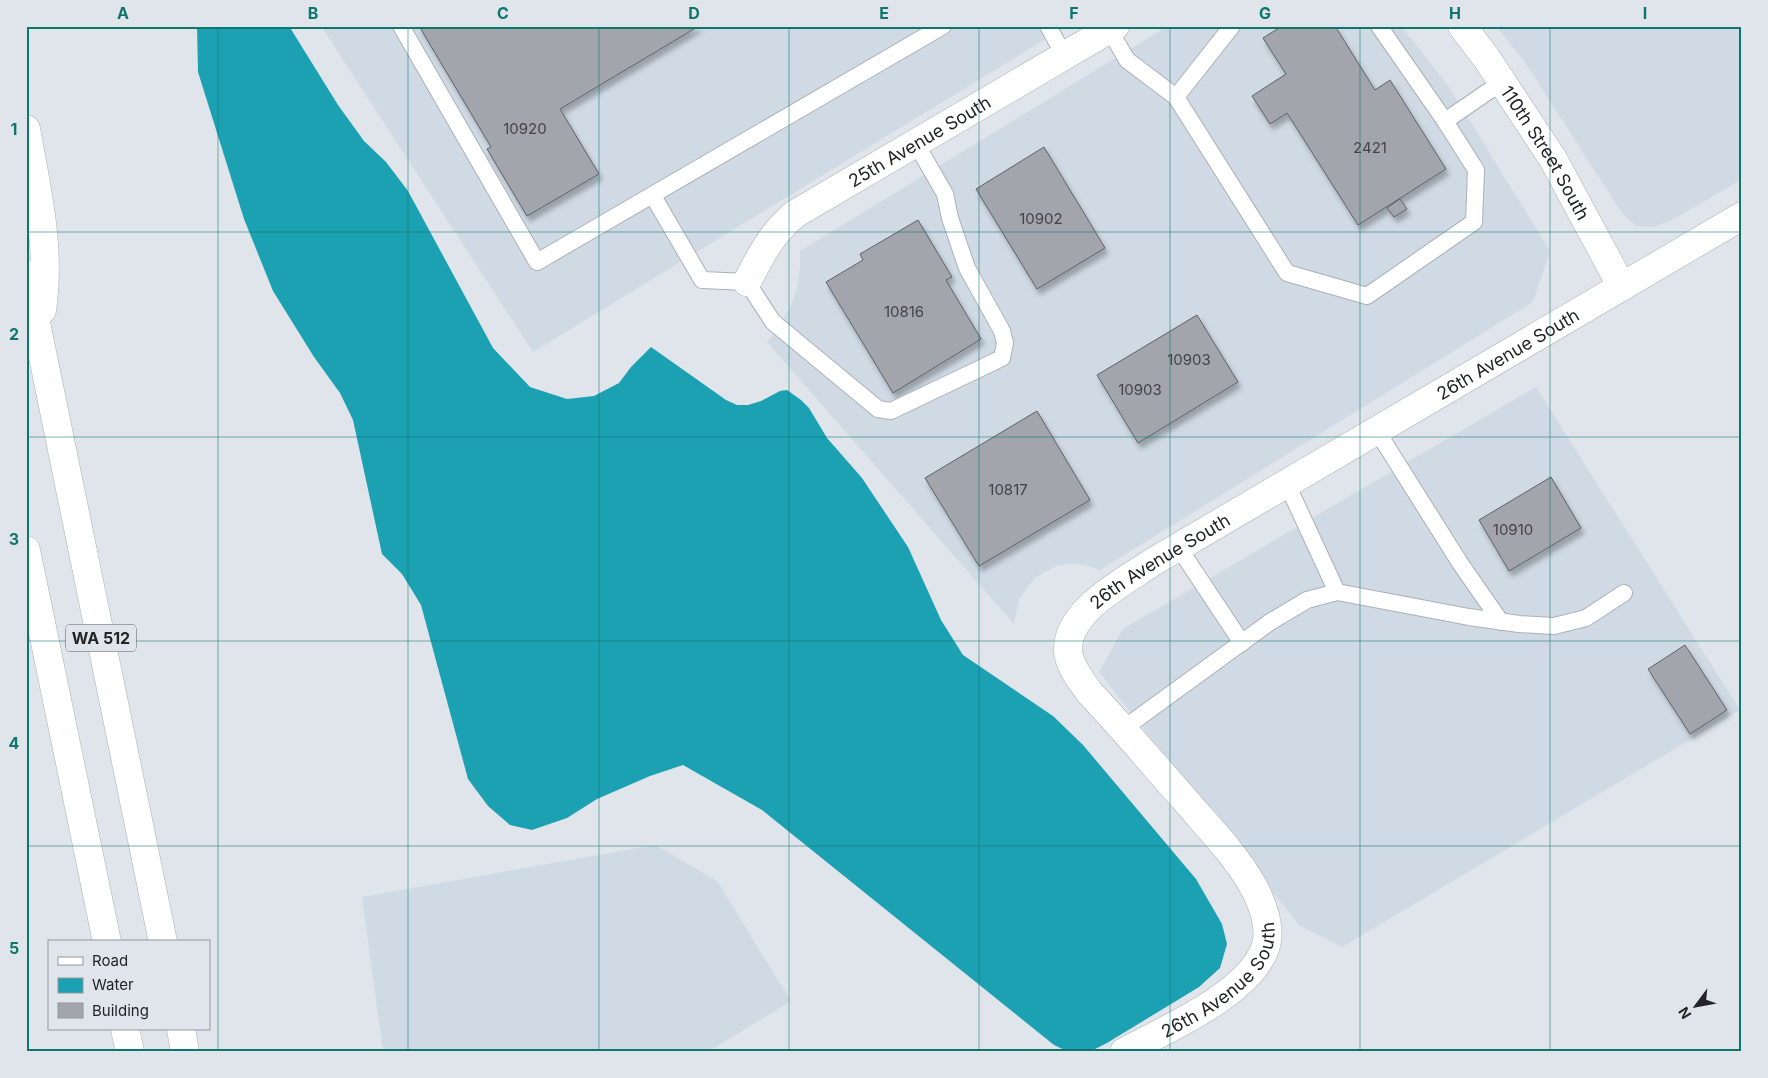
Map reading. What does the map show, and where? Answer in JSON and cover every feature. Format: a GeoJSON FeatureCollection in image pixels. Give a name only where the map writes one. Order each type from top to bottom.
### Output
{"type":"FeatureCollection","features":[{"type":"Feature","properties":{"kind":"main road","name":"110th Street South"},"geometry":{"type":"LineString","coordinates":[[1462,26],[1553,159],[1622,287]]}},
{"type":"Feature","properties":{"kind":"main road","name":"25th Avenue South"},"geometry":{"type":"LineString","coordinates":[[747,282],[766,246],[782,224],[812,203],[1112,28]]}},
{"type":"Feature","properties":{"kind":"main road"},"geometry":{"type":"LineString","coordinates":[[26,129],[46,255],[46,284],[39,333]]}},
{"type":"Feature","properties":{"kind":"main road","name":"26th Avenue South"},"geometry":{"type":"LineString","coordinates":[[1124,1052],[1190,1017],[1235,987],[1252,970],[1264,950],[1268,930],[1254,887],[1234,856],[1089,692],[1072,666],[1068,653],[1069,641],[1075,626],[1084,612],[1119,585],[1179,548],[1742,216]]}},
{"type":"Feature","properties":{"kind":"main road","name":"WA 512"},"geometry":{"type":"LineString","coordinates":[[26,274],[163,940]]}},
{"type":"Feature","properties":{"kind":"main road","name":"WA 512"},"geometry":{"type":"LineString","coordinates":[[26,550],[107,940]]}},
{"type":"Feature","properties":{"kind":"main road"},"geometry":{"type":"LineString","coordinates":[[125,1030],[130,1052]]}},
{"type":"Feature","properties":{"kind":"main road"},"geometry":{"type":"LineString","coordinates":[[181,1030],[185,1052]]}},
{"type":"Feature","properties":{"kind":"lane"},"geometry":{"type":"LineString","coordinates":[[400,26],[537,262],[943,26]]}},
{"type":"Feature","properties":{"kind":"lane"},"geometry":{"type":"LineString","coordinates":[[1048,26],[1064,56]]}},
{"type":"Feature","properties":{"kind":"lane"},"geometry":{"type":"LineString","coordinates":[[1176,96],[1232,26]]}},
{"type":"Feature","properties":{"kind":"lane"},"geometry":{"type":"LineString","coordinates":[[1112,28],[1127,60],[1176,96],[1287,273],[1367,296],[1474,222],[1476,170],[1445,121],[1379,26]]}},
{"type":"Feature","properties":{"kind":"lane"},"geometry":{"type":"LineString","coordinates":[[1445,121],[1502,82]]}},
{"type":"Feature","properties":{"kind":"lane"},"geometry":{"type":"LineString","coordinates":[[652,196],[702,280],[747,282],[773,322],[878,409],[891,411],[1002,358],[1005,343],[1002,332],[967,268],[950,218],[945,194],[915,142]]}},
{"type":"Feature","properties":{"kind":"lane"},"geometry":{"type":"LineString","coordinates":[[1376,431],[1460,563],[1501,622]]}},
{"type":"Feature","properties":{"kind":"lane"},"geometry":{"type":"LineString","coordinates":[[1287,484],[1337,592]]}},
{"type":"Feature","properties":{"kind":"lane"},"geometry":{"type":"LineString","coordinates":[[1179,548],[1242,643]]}},
{"type":"Feature","properties":{"kind":"lane"},"geometry":{"type":"LineString","coordinates":[[1123,730],[1270,622],[1307,600],[1337,592],[1469,617],[1501,622],[1554,626],[1586,618],[1624,593]]}},
{"type":"Feature","properties":{"kind":"shaded area"},"geometry":{"type":"Polygon","coordinates":[[[321,26],[1067,26],[533,352],[321,26]]]}},
{"type":"Feature","properties":{"kind":"shaded area"},"geometry":{"type":"Polygon","coordinates":[[[1168,26],[1401,26],[1449,87],[1550,251],[1533,302],[1100,570],[1072,563],[1057,566],[1044,572],[1034,579],[1019,599],[1014,624],[767,342],[791,306],[798,285],[800,251],[1168,26]]]}},
{"type":"Feature","properties":{"kind":"shaded area"},"geometry":{"type":"Polygon","coordinates":[[[1496,26],[1742,26],[1742,179],[1676,218],[1655,227],[1636,226],[1622,213],[1524,61],[1496,26]]]}},
{"type":"Feature","properties":{"kind":"shaded area"},"geometry":{"type":"Polygon","coordinates":[[[1536,387],[1740,710],[1342,947],[1299,925],[1099,672],[1123,629],[1536,387]]]}},
{"type":"Feature","properties":{"kind":"shaded area"},"geometry":{"type":"Polygon","coordinates":[[[655,845],[717,881],[791,1001],[711,1050],[712,1052],[383,1052],[362,897],[655,845]]]}},
{"type":"Feature","properties":{"kind":"water"},"geometry":{"type":"Polygon","coordinates":[[[197,26],[289,26],[338,105],[364,141],[386,162],[408,191],[493,348],[530,387],[567,399],[594,396],[619,383],[631,367],[651,347],[726,400],[737,405],[748,405],[761,401],[780,391],[787,390],[801,400],[809,408],[827,438],[862,478],[908,547],[941,620],[963,655],[1053,716],[1083,745],[1196,879],[1222,924],[1227,944],[1220,968],[1199,987],[1107,1043],[1089,1052],[1069,1052],[1054,1045],[762,810],[683,765],[650,776],[597,799],[567,818],[532,830],[510,825],[488,806],[468,779],[421,605],[402,574],[382,554],[353,420],[340,393],[314,357],[273,291],[244,219],[198,72],[197,26]]]}},
{"type":"Feature","properties":{"kind":"building"},"geometry":{"type":"Polygon","coordinates":[[[419,26],[699,26],[560,109],[599,174],[527,216],[487,149],[491,147],[419,26]]]}},
{"type":"Feature","properties":{"kind":"building"},"geometry":{"type":"Polygon","coordinates":[[[1282,26],[1335,26],[1375,90],[1390,80],[1446,169],[1358,225],[1287,113],[1270,124],[1252,96],[1286,74],[1263,38],[1282,26]]]}},
{"type":"Feature","properties":{"kind":"building"},"geometry":{"type":"Polygon","coordinates":[[[1044,147],[1105,248],[1037,289],[976,189],[1044,147]]]}},
{"type":"Feature","properties":{"kind":"building"},"geometry":{"type":"Polygon","coordinates":[[[1400,199],[1407,209],[1394,217],[1387,208],[1400,199]]]}},
{"type":"Feature","properties":{"kind":"building"},"geometry":{"type":"Polygon","coordinates":[[[918,220],[952,277],[946,280],[981,339],[893,393],[826,282],[863,260],[860,254],[918,220]]]}},
{"type":"Feature","properties":{"kind":"building"},"geometry":{"type":"Polygon","coordinates":[[[1197,315],[1238,382],[1138,443],[1097,375],[1197,315]]]}},
{"type":"Feature","properties":{"kind":"building"},"geometry":{"type":"Polygon","coordinates":[[[1037,411],[1090,500],[979,566],[925,478],[1037,411]]]}},
{"type":"Feature","properties":{"kind":"building"},"geometry":{"type":"Polygon","coordinates":[[[1551,477],[1581,528],[1509,571],[1479,520],[1551,477]]]}},
{"type":"Feature","properties":{"kind":"building"},"geometry":{"type":"Polygon","coordinates":[[[1685,645],[1727,710],[1690,734],[1648,669],[1685,645]]]}}]}
